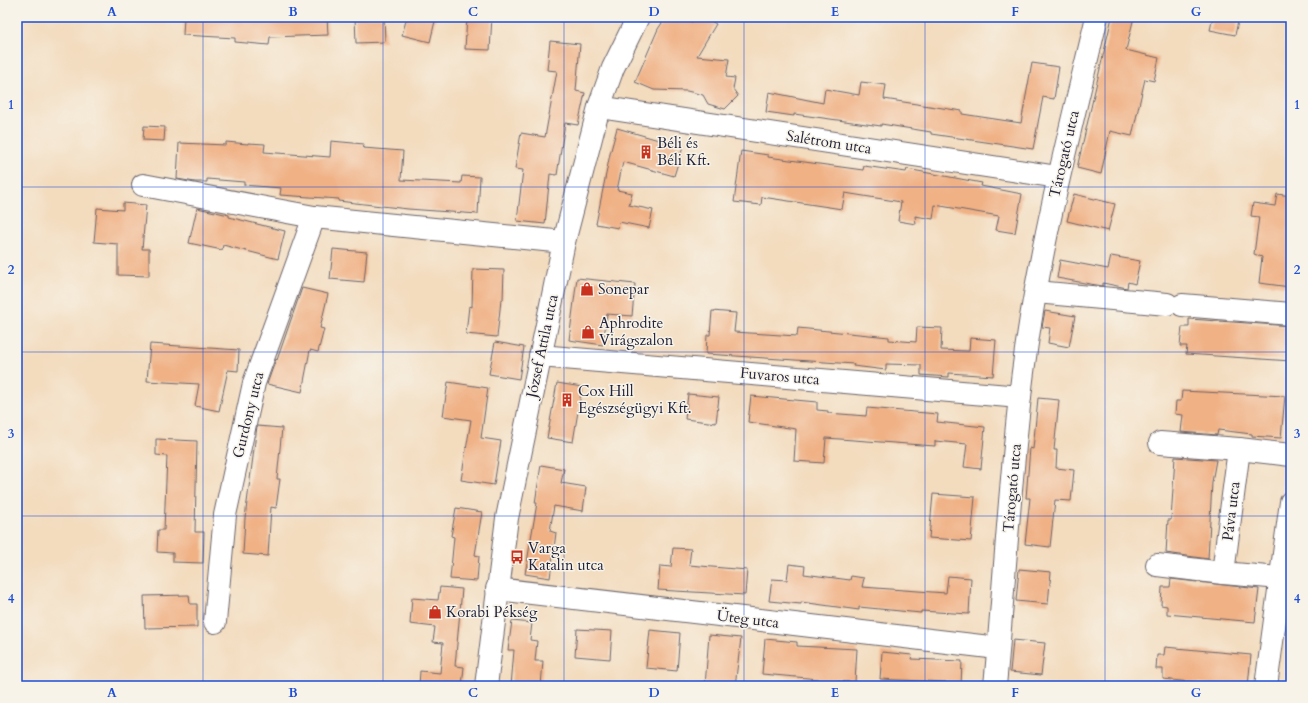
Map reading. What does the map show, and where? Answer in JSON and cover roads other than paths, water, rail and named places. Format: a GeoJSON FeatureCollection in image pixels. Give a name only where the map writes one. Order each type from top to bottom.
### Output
{"type":"FeatureCollection","features":[{"type":"Feature","properties":{"kind":"street","name":"József Attila utca"},"geometry":{"type":"LineString","coordinates":[[486,686],[507,518],[564,242],[599,107],[613,68],[638,17]]}},
{"type":"Feature","properties":{"kind":"street","name":"Tárogató utca"},"geometry":{"type":"LineString","coordinates":[[995,686],[1020,397],[1036,292],[1058,177],[1097,17]]}},
{"type":"Feature","properties":{"kind":"street","name":"Salétrom utca"},"geometry":{"type":"LineString","coordinates":[[599,107],[1058,177]]}},
{"type":"Feature","properties":{"kind":"street"},"geometry":{"type":"LineString","coordinates":[[143,186],[314,217],[564,242]]}},
{"type":"Feature","properties":{"kind":"street","name":"Gurdony utca"},"geometry":{"type":"LineString","coordinates":[[215,622],[225,515],[254,383],[314,217]]}},
{"type":"Feature","properties":{"kind":"street"},"geometry":{"type":"LineString","coordinates":[[1036,292],[1291,314]]}},
{"type":"Feature","properties":{"kind":"street","name":"Fuvaros utca"},"geometry":{"type":"LineString","coordinates":[[540,356],[1020,397]]}},
{"type":"Feature","properties":{"kind":"street"},"geometry":{"type":"LineString","coordinates":[[1160,443],[1239,448],[1291,454]]}},
{"type":"Feature","properties":{"kind":"street","name":"Páva utca"},"geometry":{"type":"LineString","coordinates":[[1223,572],[1239,448]]}},
{"type":"Feature","properties":{"kind":"street"},"geometry":{"type":"LineString","coordinates":[[1266,686],[1285,578],[1291,502]]}},
{"type":"Feature","properties":{"kind":"street"},"geometry":{"type":"LineString","coordinates":[[1157,565],[1285,578]]}},
{"type":"Feature","properties":{"kind":"street","name":"Üteg utca"},"geometry":{"type":"LineString","coordinates":[[497,589],[998,648]]}},
{"type":"Feature","properties":{"kind":"place","name":"Béli és Béli Kft."},"geometry":{"type":"Point","coordinates":[646,152]}},
{"type":"Feature","properties":{"kind":"place","name":"Sonepar"},"geometry":{"type":"Point","coordinates":[587,289]}},
{"type":"Feature","properties":{"kind":"place","name":"Aphrodite Virágszalon"},"geometry":{"type":"Point","coordinates":[588,332]}},
{"type":"Feature","properties":{"kind":"place","name":"Cox Hill Egészségügyi Kft."},"geometry":{"type":"Point","coordinates":[567,400]}},
{"type":"Feature","properties":{"kind":"place","name":"Varga Katalin utca"},"geometry":{"type":"Point","coordinates":[517,557]}},
{"type":"Feature","properties":{"kind":"place","name":"Korabi Pékség"},"geometry":{"type":"Point","coordinates":[435,612]}}]}
